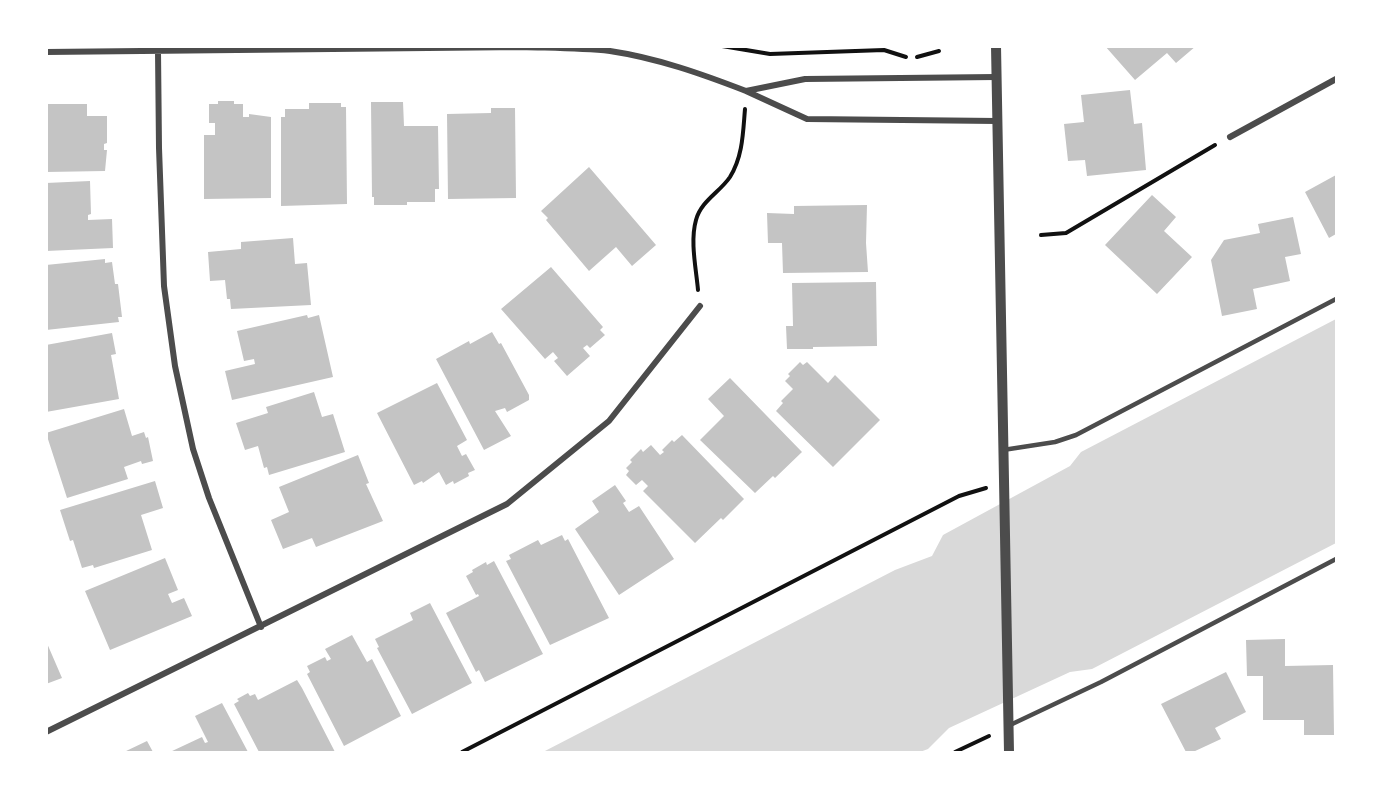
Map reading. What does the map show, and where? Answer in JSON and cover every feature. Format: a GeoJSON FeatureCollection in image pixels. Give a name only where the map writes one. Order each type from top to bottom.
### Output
{"type":"FeatureCollection","features":[{"type":"Feature","properties":{"kind":"street"},"geometry":{"type":"LineString","coordinates":[[996,46],[1008,753]]}},
{"type":"Feature","properties":{"kind":"street"},"geometry":{"type":"LineString","coordinates":[[46,51],[523,47],[583,49],[611,52],[695,71],[807,119],[997,121]]}},
{"type":"Feature","properties":{"kind":"street"},"geometry":{"type":"LineString","coordinates":[[158,51],[164,286],[175,366],[193,449],[209,498],[261,627]]}},
{"type":"Feature","properties":{"kind":"street"},"geometry":{"type":"LineString","coordinates":[[746,91],[805,79],[996,77]]}},
{"type":"Feature","properties":{"kind":"street"},"geometry":{"type":"LineString","coordinates":[[1230,137],[1336,79]]}},
{"type":"Feature","properties":{"kind":"street"},"geometry":{"type":"LineString","coordinates":[[46,732],[507,504],[609,421],[700,306]]}},
{"type":"Feature","properties":{"kind":"lane"},"geometry":{"type":"LineString","coordinates":[[1003,450],[1055,442],[1076,435],[1336,299]]}},
{"type":"Feature","properties":{"kind":"lane"},"geometry":{"type":"LineString","coordinates":[[1008,726],[1101,682],[1336,559]]}},
{"type":"Feature","properties":{"kind":"path"},"geometry":{"type":"LineString","coordinates":[[722,46],[770,54],[884,50],[901,57],[916,58],[939,51]]}},
{"type":"Feature","properties":{"kind":"path"},"geometry":{"type":"LineString","coordinates":[[700,306],[694,242],[696,220],[705,202],[731,176],[742,144],[746,91]]}},
{"type":"Feature","properties":{"kind":"path"},"geometry":{"type":"LineString","coordinates":[[1041,235],[1066,232],[1230,137]]}},
{"type":"Feature","properties":{"kind":"path"},"geometry":{"type":"LineString","coordinates":[[462,753],[959,496],[1005,487]]}},
{"type":"Feature","properties":{"kind":"path"},"geometry":{"type":"LineString","coordinates":[[955,753],[1008,726]]}},
{"type":"Feature","properties":{"kind":"shaded area"},"geometry":{"type":"Polygon","coordinates":[[[1336,319],[1336,543],[1092,669],[1070,672],[949,728],[928,749],[920,752],[543,752],[895,570],[932,556],[943,535],[1070,466],[1081,452],[1336,319]]]}},
{"type":"Feature","properties":{"kind":"building"},"geometry":{"type":"Polygon","coordinates":[[[1105,46],[1196,46],[1176,63],[1167,53],[1135,80],[1105,46]]]}},
{"type":"Feature","properties":{"kind":"building"},"geometry":{"type":"Polygon","coordinates":[[[1130,90],[1134,124],[1142,123],[1146,170],[1087,176],[1085,160],[1068,161],[1064,124],[1084,122],[1081,95],[1130,90]]]}},
{"type":"Feature","properties":{"kind":"building"},"geometry":{"type":"Polygon","coordinates":[[[218,101],[234,101],[234,104],[243,104],[243,117],[249,117],[249,114],[271,117],[271,198],[204,199],[204,135],[215,135],[215,123],[209,123],[209,104],[218,104],[218,101]]]}},
{"type":"Feature","properties":{"kind":"building"},"geometry":{"type":"Polygon","coordinates":[[[371,102],[403,102],[404,126],[438,126],[439,189],[435,189],[435,202],[374,205],[371,102]]]}},
{"type":"Feature","properties":{"kind":"building"},"geometry":{"type":"Polygon","coordinates":[[[309,103],[341,103],[341,107],[346,107],[347,204],[281,206],[281,117],[285,117],[285,109],[309,109],[309,103]]]}},
{"type":"Feature","properties":{"kind":"building"},"geometry":{"type":"Polygon","coordinates":[[[46,104],[87,104],[87,116],[107,116],[107,143],[104,144],[104,150],[107,150],[105,171],[46,172],[46,104]]]}},
{"type":"Feature","properties":{"kind":"building"},"geometry":{"type":"Polygon","coordinates":[[[491,108],[515,108],[516,198],[448,199],[447,114],[491,113],[491,108]]]}},
{"type":"Feature","properties":{"kind":"building"},"geometry":{"type":"Polygon","coordinates":[[[589,167],[656,245],[632,266],[616,247],[589,271],[541,211],[589,167]]]}},
{"type":"Feature","properties":{"kind":"building"},"geometry":{"type":"Polygon","coordinates":[[[1336,175],[1336,234],[1329,238],[1305,192],[1336,175]]]}},
{"type":"Feature","properties":{"kind":"building"},"geometry":{"type":"Polygon","coordinates":[[[90,181],[91,214],[88,215],[88,220],[112,219],[113,248],[46,251],[46,183],[90,181]]]}},
{"type":"Feature","properties":{"kind":"building"},"geometry":{"type":"Polygon","coordinates":[[[1152,195],[1176,217],[1164,231],[1192,257],[1157,294],[1105,245],[1152,195]]]}},
{"type":"Feature","properties":{"kind":"building"},"geometry":{"type":"Polygon","coordinates":[[[867,205],[868,272],[783,273],[782,243],[768,243],[767,213],[794,214],[794,206],[867,205]]]}},
{"type":"Feature","properties":{"kind":"building"},"geometry":{"type":"Polygon","coordinates":[[[1293,217],[1301,254],[1285,257],[1290,281],[1253,289],[1257,309],[1222,316],[1211,260],[1224,240],[1260,233],[1258,224],[1293,217]]]}},
{"type":"Feature","properties":{"kind":"building"},"geometry":{"type":"Polygon","coordinates":[[[293,238],[295,264],[307,263],[311,305],[231,309],[230,299],[227,299],[225,280],[210,281],[208,252],[241,249],[241,242],[293,238]]]}},
{"type":"Feature","properties":{"kind":"building"},"geometry":{"type":"Polygon","coordinates":[[[105,259],[105,263],[112,262],[115,284],[118,284],[122,317],[118,317],[119,322],[46,330],[46,265],[105,259]]]}},
{"type":"Feature","properties":{"kind":"building"},"geometry":{"type":"Polygon","coordinates":[[[551,267],[603,327],[600,330],[605,335],[590,348],[587,345],[583,348],[590,356],[567,376],[554,361],[558,358],[553,352],[545,359],[501,309],[551,267]]]}},
{"type":"Feature","properties":{"kind":"building"},"geometry":{"type":"Polygon","coordinates":[[[876,282],[877,346],[787,349],[786,326],[793,326],[792,283],[876,282]]]}},
{"type":"Feature","properties":{"kind":"building"},"geometry":{"type":"Polygon","coordinates":[[[307,315],[308,318],[319,315],[333,377],[232,400],[225,371],[255,364],[254,359],[244,361],[237,331],[307,315]]]}},
{"type":"Feature","properties":{"kind":"building"},"geometry":{"type":"Polygon","coordinates":[[[492,332],[499,344],[501,343],[529,395],[529,400],[507,412],[505,408],[495,411],[511,436],[484,450],[436,359],[469,341],[470,344],[492,332]]]}},
{"type":"Feature","properties":{"kind":"building"},"geometry":{"type":"Polygon","coordinates":[[[112,333],[116,354],[111,355],[119,399],[46,412],[46,345],[112,333]]]}},
{"type":"Feature","properties":{"kind":"building"},"geometry":{"type":"Polygon","coordinates":[[[800,362],[803,365],[807,362],[828,383],[835,375],[880,420],[833,467],[776,411],[783,403],[781,401],[793,389],[785,381],[790,376],[788,374],[800,362]]]}},
{"type":"Feature","properties":{"kind":"building"},"geometry":{"type":"Polygon","coordinates":[[[730,378],[802,452],[775,478],[773,476],[755,493],[700,440],[724,416],[708,399],[730,378]]]}},
{"type":"Feature","properties":{"kind":"building"},"geometry":{"type":"Polygon","coordinates":[[[437,383],[467,440],[457,446],[462,456],[466,454],[475,470],[454,484],[453,481],[446,485],[439,472],[423,483],[422,481],[414,485],[377,413],[437,383]]]}},
{"type":"Feature","properties":{"kind":"building"},"geometry":{"type":"Polygon","coordinates":[[[314,392],[322,417],[333,414],[345,452],[269,475],[267,467],[264,468],[258,446],[245,450],[236,423],[268,413],[266,407],[314,392]]]}},
{"type":"Feature","properties":{"kind":"building"},"geometry":{"type":"Polygon","coordinates":[[[124,409],[132,436],[144,432],[146,438],[148,437],[153,461],[142,464],[141,461],[124,467],[128,479],[67,498],[46,433],[124,409]]]}},
{"type":"Feature","properties":{"kind":"building"},"geometry":{"type":"Polygon","coordinates":[[[682,435],[744,499],[695,543],[643,491],[648,486],[642,480],[636,485],[626,475],[629,471],[626,468],[632,462],[630,460],[641,449],[643,452],[651,445],[660,455],[672,440],[674,442],[682,435]]]}},
{"type":"Feature","properties":{"kind":"building"},"geometry":{"type":"Polygon","coordinates":[[[358,455],[369,483],[366,484],[383,521],[316,547],[312,538],[283,549],[271,520],[289,512],[279,487],[358,455]]]}},
{"type":"Feature","properties":{"kind":"building"},"geometry":{"type":"Polygon","coordinates":[[[155,481],[163,508],[141,515],[152,550],[94,568],[93,565],[82,568],[60,510],[155,481]]]}},
{"type":"Feature","properties":{"kind":"building"},"geometry":{"type":"Polygon","coordinates":[[[615,485],[626,501],[623,503],[629,512],[639,506],[674,559],[619,595],[575,529],[599,512],[592,501],[615,485]]]}},
{"type":"Feature","properties":{"kind":"building"},"geometry":{"type":"Polygon","coordinates":[[[562,535],[565,541],[568,539],[609,618],[550,645],[506,561],[511,559],[509,555],[538,540],[541,545],[562,535]]]}},
{"type":"Feature","properties":{"kind":"building"},"geometry":{"type":"Polygon","coordinates":[[[165,558],[178,590],[168,594],[172,603],[184,598],[192,616],[110,650],[85,591],[165,558]]]}},
{"type":"Feature","properties":{"kind":"building"},"geometry":{"type":"Polygon","coordinates":[[[494,561],[543,654],[485,682],[479,670],[476,672],[446,613],[479,596],[476,595],[466,576],[486,562],[487,565],[494,561]]]}},
{"type":"Feature","properties":{"kind":"building"},"geometry":{"type":"Polygon","coordinates":[[[430,603],[472,683],[412,714],[377,648],[379,647],[375,639],[413,620],[410,613],[430,603]]]}},
{"type":"Feature","properties":{"kind":"building"},"geometry":{"type":"Polygon","coordinates":[[[352,635],[367,662],[372,659],[401,716],[344,746],[307,674],[310,672],[307,666],[325,657],[327,661],[331,659],[325,649],[352,635]]]}},
{"type":"Feature","properties":{"kind":"building"},"geometry":{"type":"Polygon","coordinates":[[[1285,639],[1285,666],[1333,665],[1334,735],[1304,735],[1304,720],[1263,720],[1263,676],[1247,676],[1246,640],[1285,639]]]}},
{"type":"Feature","properties":{"kind":"building"},"geometry":{"type":"Polygon","coordinates":[[[46,641],[62,678],[46,684],[46,641]]]}},
{"type":"Feature","properties":{"kind":"building"},"geometry":{"type":"Polygon","coordinates":[[[1226,672],[1246,712],[1215,728],[1221,739],[1193,752],[1186,752],[1161,704],[1226,672]]]}},
{"type":"Feature","properties":{"kind":"building"},"geometry":{"type":"Polygon","coordinates":[[[297,680],[335,752],[259,752],[234,704],[239,701],[237,699],[248,693],[250,696],[255,694],[258,700],[297,680]]]}},
{"type":"Feature","properties":{"kind":"building"},"geometry":{"type":"Polygon","coordinates":[[[222,703],[248,752],[170,752],[202,737],[205,743],[208,742],[195,716],[222,703]]]}},
{"type":"Feature","properties":{"kind":"building"},"geometry":{"type":"Polygon","coordinates":[[[147,741],[153,752],[124,752],[147,741]]]}}]}
